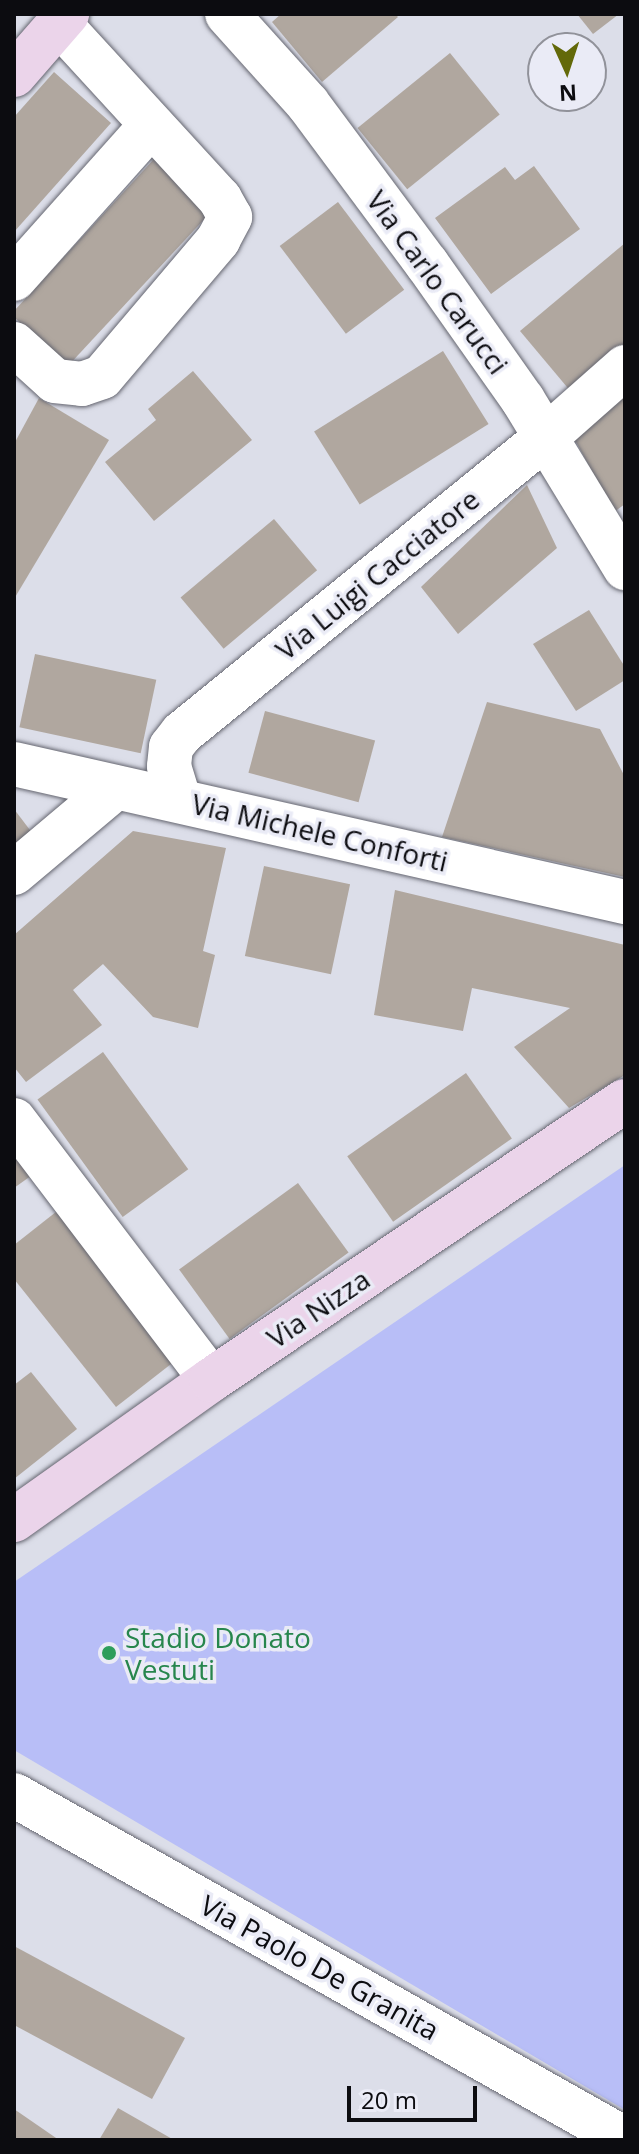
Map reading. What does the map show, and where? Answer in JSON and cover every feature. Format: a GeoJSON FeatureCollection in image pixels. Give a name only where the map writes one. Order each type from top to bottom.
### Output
{"type":"FeatureCollection","features":[{"type":"Feature","properties":{"kind":"main road"},"geometry":{"type":"LineString","coordinates":[[14,75],[63,19]]}},
{"type":"Feature","properties":{"kind":"main road","name":"Via Nizza"},"geometry":{"type":"LineString","coordinates":[[14,1520],[211,1380],[625,1101]]}},
{"type":"Feature","properties":{"kind":"street","name":"Via Carlo Carucci"},"geometry":{"type":"LineString","coordinates":[[227,14],[317,116],[427,264],[546,437],[625,568]]}},
{"type":"Feature","properties":{"kind":"street"},"geometry":{"type":"LineString","coordinates":[[14,344],[55,381],[82,384],[102,377],[226,230],[230,217],[220,199],[151,125],[63,19]]}},
{"type":"Feature","properties":{"kind":"street"},"geometry":{"type":"LineString","coordinates":[[14,279],[151,125]]}},
{"type":"Feature","properties":{"kind":"street","name":"Via Luigi Cacciatore"},"geometry":{"type":"LineString","coordinates":[[179,799],[169,766],[171,747],[182,733],[546,437],[625,367]]}},
{"type":"Feature","properties":{"kind":"street","name":"Via Michele Conforti"},"geometry":{"type":"LineString","coordinates":[[14,764],[625,902]]}},
{"type":"Feature","properties":{"kind":"street"},"geometry":{"type":"LineString","coordinates":[[14,873],[116,787]]}},
{"type":"Feature","properties":{"kind":"street"},"geometry":{"type":"LineString","coordinates":[[14,1120],[211,1380]]}},
{"type":"Feature","properties":{"kind":"street","name":"Via Paolo De Granita"},"geometry":{"type":"LineString","coordinates":[[14,1795],[625,2139]]}},
{"type":"Feature","properties":{"kind":"shaded area"},"geometry":{"type":"Polygon","coordinates":[[[625,1165],[625,2110],[14,1750],[14,1582],[625,1165]]]}},
{"type":"Feature","properties":{"kind":"building"},"geometry":{"type":"Polygon","coordinates":[[[281,14],[395,14],[398,17],[322,82],[272,22],[281,14]]]}},
{"type":"Feature","properties":{"kind":"building"},"geometry":{"type":"Polygon","coordinates":[[[577,14],[619,14],[596,32],[591,32],[577,14]]]}},
{"type":"Feature","properties":{"kind":"building"},"geometry":{"type":"Polygon","coordinates":[[[450,53],[500,114],[407,189],[358,128],[450,53]]]}},
{"type":"Feature","properties":{"kind":"building"},"geometry":{"type":"Polygon","coordinates":[[[54,72],[111,123],[14,232],[14,117],[54,72]]]}},
{"type":"Feature","properties":{"kind":"building"},"geometry":{"type":"Polygon","coordinates":[[[154,159],[211,212],[67,367],[14,317],[14,311],[154,159]]]}},
{"type":"Feature","properties":{"kind":"building"},"geometry":{"type":"Polygon","coordinates":[[[534,166],[580,229],[491,294],[435,218],[505,167],[515,180],[534,166]]]}},
{"type":"Feature","properties":{"kind":"building"},"geometry":{"type":"Polygon","coordinates":[[[338,202],[404,290],[346,334],[280,246],[338,202]]]}},
{"type":"Feature","properties":{"kind":"building"},"geometry":{"type":"Polygon","coordinates":[[[625,243],[625,348],[572,393],[520,331],[625,243]]]}},
{"type":"Feature","properties":{"kind":"building"},"geometry":{"type":"Polygon","coordinates":[[[443,351],[489,424],[360,504],[314,432],[443,351]]]}},
{"type":"Feature","properties":{"kind":"building"},"geometry":{"type":"Polygon","coordinates":[[[193,371],[252,440],[154,521],[105,462],[156,420],[148,409],[193,371]]]}},
{"type":"Feature","properties":{"kind":"building"},"geometry":{"type":"Polygon","coordinates":[[[625,395],[625,504],[614,512],[575,440],[625,395]]]}},
{"type":"Feature","properties":{"kind":"building"},"geometry":{"type":"Polygon","coordinates":[[[39,398],[109,440],[14,599],[14,444],[39,398]]]}},
{"type":"Feature","properties":{"kind":"building"},"geometry":{"type":"Polygon","coordinates":[[[527,485],[557,548],[458,634],[421,587],[527,485]]]}},
{"type":"Feature","properties":{"kind":"building"},"geometry":{"type":"Polygon","coordinates":[[[274,519],[317,570],[224,649],[181,597],[274,519]]]}},
{"type":"Feature","properties":{"kind":"building"},"geometry":{"type":"Polygon","coordinates":[[[589,610],[625,667],[625,680],[576,711],[533,644],[589,610]]]}},
{"type":"Feature","properties":{"kind":"building"},"geometry":{"type":"Polygon","coordinates":[[[35,654],[156,680],[141,753],[19,727],[35,654]]]}},
{"type":"Feature","properties":{"kind":"building"},"geometry":{"type":"Polygon","coordinates":[[[487,702],[600,729],[625,777],[625,877],[442,837],[487,702]]]}},
{"type":"Feature","properties":{"kind":"building"},"geometry":{"type":"Polygon","coordinates":[[[265,711],[375,741],[359,802],[248,773],[265,711]]]}},
{"type":"Feature","properties":{"kind":"building"},"geometry":{"type":"Polygon","coordinates":[[[14,809],[33,834],[14,849],[14,809]]]}},
{"type":"Feature","properties":{"kind":"building"},"geometry":{"type":"Polygon","coordinates":[[[133,831],[226,848],[203,951],[215,955],[198,1028],[153,1017],[103,964],[73,990],[102,1025],[26,1082],[14,1067],[14,935],[133,831]]]}},
{"type":"Feature","properties":{"kind":"building"},"geometry":{"type":"Polygon","coordinates":[[[264,866],[350,884],[331,974],[245,956],[264,866]]]}},
{"type":"Feature","properties":{"kind":"building"},"geometry":{"type":"Polygon","coordinates":[[[395,890],[625,945],[625,1075],[569,1108],[514,1047],[570,1008],[472,988],[463,1031],[374,1015],[395,890]]]}},
{"type":"Feature","properties":{"kind":"building"},"geometry":{"type":"Polygon","coordinates":[[[103,1052],[188,1169],[123,1217],[37,1100],[103,1052]]]}},
{"type":"Feature","properties":{"kind":"building"},"geometry":{"type":"Polygon","coordinates":[[[466,1073],[512,1139],[393,1222],[347,1156],[466,1073]]]}},
{"type":"Feature","properties":{"kind":"building"},"geometry":{"type":"Polygon","coordinates":[[[14,1133],[42,1168],[14,1188],[14,1133]]]}},
{"type":"Feature","properties":{"kind":"building"},"geometry":{"type":"Polygon","coordinates":[[[298,1183],[349,1253],[230,1339],[179,1269],[298,1183]]]}},
{"type":"Feature","properties":{"kind":"building"},"geometry":{"type":"Polygon","coordinates":[[[61,1208],[180,1357],[116,1407],[14,1279],[14,1245],[61,1208]]]}},
{"type":"Feature","properties":{"kind":"building"},"geometry":{"type":"Polygon","coordinates":[[[31,1372],[77,1429],[14,1479],[14,1385],[31,1372]]]}},
{"type":"Feature","properties":{"kind":"building"},"geometry":{"type":"Polygon","coordinates":[[[14,1946],[185,2038],[152,2099],[14,2025],[14,1946]]]}},
{"type":"Feature","properties":{"kind":"building"},"geometry":{"type":"Polygon","coordinates":[[[118,2108],[174,2140],[99,2140],[118,2108]]]}},
{"type":"Feature","properties":{"kind":"building"},"geometry":{"type":"Polygon","coordinates":[[[14,2109],[59,2140],[14,2140],[14,2109]]]}},
{"type":"Feature","properties":{"kind":"place","name":"Stadio Donato Vestuti"},"geometry":{"type":"Point","coordinates":[109,1653]}}]}
